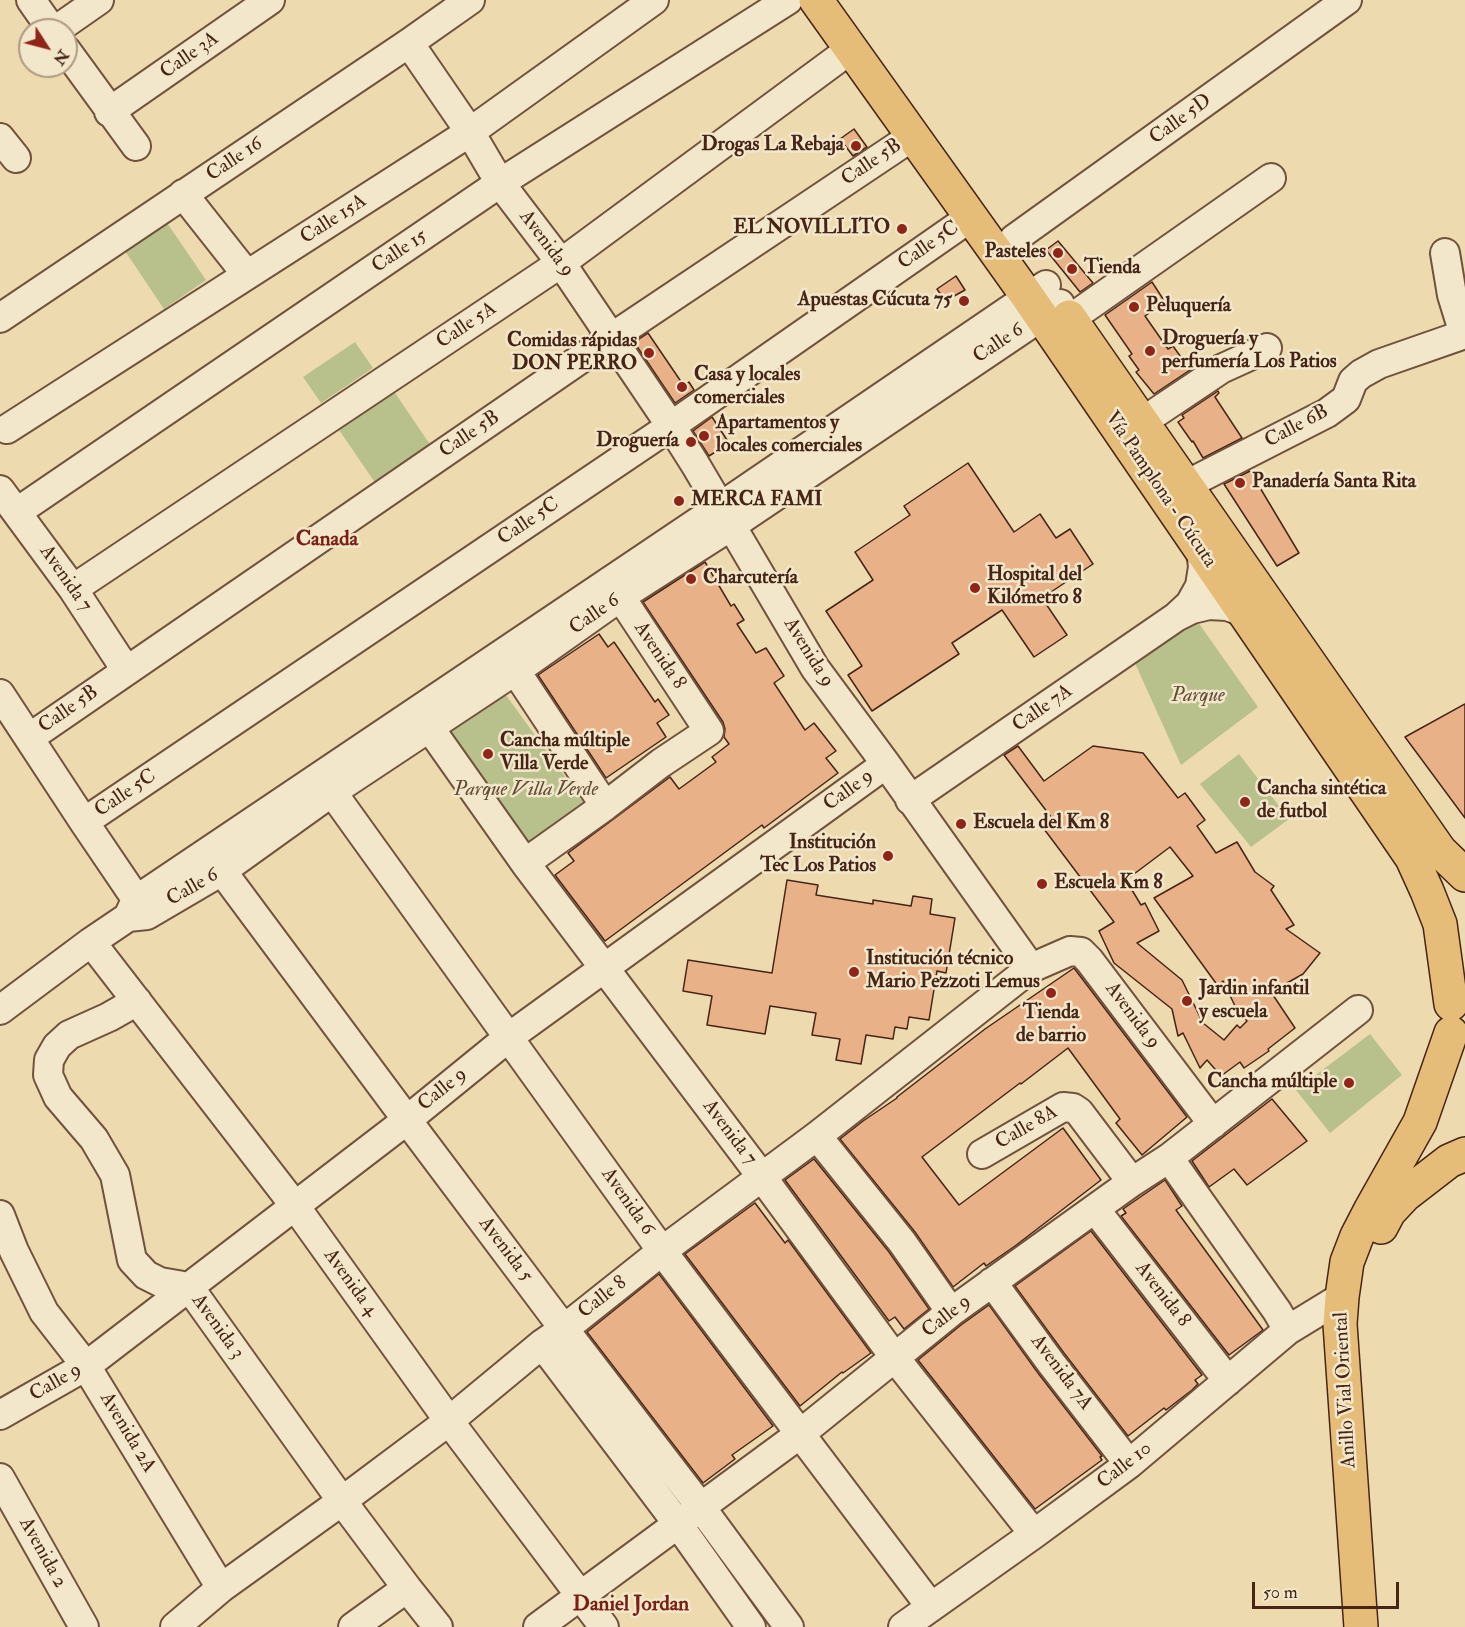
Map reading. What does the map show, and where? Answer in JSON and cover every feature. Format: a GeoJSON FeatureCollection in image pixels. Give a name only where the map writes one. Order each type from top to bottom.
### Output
{"type":"FeatureCollection","features":[{"type":"Feature","properties":{"kind":"highway","name":"Vía Pamplona - Cúcuta"},"geometry":{"type":"LineString","coordinates":[[816,0],[971,217],[1049,304],[1142,422],[1440,852],[1465,875]]}},
{"type":"Feature","properties":{"kind":"highway","name":"Vía Pamplona - Cúcuta"},"geometry":{"type":"LineString","coordinates":[[840,0],[1014,239],[1049,304],[1201,549],[1412,858],[1440,924],[1457,1054],[1465,1070]]}},
{"type":"Feature","properties":{"kind":"highway","name":"Anillo Vial Oriental"},"geometry":{"type":"LineString","coordinates":[[1361,1627],[1340,1324],[1347,1262],[1371,1209],[1420,1122],[1451,1018],[1456,982],[1465,965]]}},
{"type":"Feature","properties":{"kind":"highway","name":"Anillo Vial Oriental"},"geometry":{"type":"LineString","coordinates":[[1381,1627],[1362,1316],[1362,1281],[1376,1240],[1389,1212],[1427,1177],[1449,1161],[1465,1154]]}},
{"type":"Feature","properties":{"kind":"street"},"geometry":{"type":"LineString","coordinates":[[31,0],[45,18]]}},
{"type":"Feature","properties":{"kind":"street"},"geometry":{"type":"LineString","coordinates":[[72,18],[99,0]]}},
{"type":"Feature","properties":{"kind":"street","name":"Calle 3A"},"geometry":{"type":"LineString","coordinates":[[109,112],[270,0]]}},
{"type":"Feature","properties":{"kind":"street","name":"Calle 16"},"geometry":{"type":"LineString","coordinates":[[0,318],[410,43],[470,0]]}},
{"type":"Feature","properties":{"kind":"street","name":"Calle 15A"},"geometry":{"type":"LineString","coordinates":[[7,429],[470,132],[654,0]]}},
{"type":"Feature","properties":{"kind":"street","name":"Calle 15"},"geometry":{"type":"LineString","coordinates":[[9,501],[500,183],[788,0]]}},
{"type":"Feature","properties":{"kind":"street","name":"Calle 5D"},"geometry":{"type":"LineString","coordinates":[[1014,239],[1347,0]]}},
{"type":"Feature","properties":{"kind":"street","name":"Avenida 9"},"geometry":{"type":"LineString","coordinates":[[410,43],[470,132],[500,183],[561,262],[671,426],[815,668],[1031,968],[1070,951],[1081,952],[1213,1124]]}},
{"type":"Feature","properties":{"kind":"street","name":"Calle 5A"},"geometry":{"type":"LineString","coordinates":[[74,589],[561,262],[851,49]]}},
{"type":"Feature","properties":{"kind":"street"},"geometry":{"type":"LineString","coordinates":[[78,67],[136,147]]}},
{"type":"Feature","properties":{"kind":"street","name":"Calle 5B"},"geometry":{"type":"LineString","coordinates":[[29,738],[611,338],[913,136]]}},
{"type":"Feature","properties":{"kind":"street","name":"Calle 6"},"geometry":{"type":"LineString","coordinates":[[137,910],[230,866],[429,727],[615,589],[1049,304],[1271,178]]}},
{"type":"Feature","properties":{"kind":"street"},"geometry":{"type":"LineString","coordinates":[[183,194],[247,275]]}},
{"type":"Feature","properties":{"kind":"street","name":"Calle 5C"},"geometry":{"type":"LineString","coordinates":[[84,822],[671,426],[971,217]]}},
{"type":"Feature","properties":{"kind":"street"},"geometry":{"type":"LineString","coordinates":[[1445,253],[1452,295],[1465,334]]}},
{"type":"Feature","properties":{"kind":"street","name":"Calle 6B"},"geometry":{"type":"LineString","coordinates":[[1186,485],[1327,413],[1346,399],[1353,381],[1379,364],[1465,334]]}},
{"type":"Feature","properties":{"kind":"street"},"geometry":{"type":"LineString","coordinates":[[1142,422],[1221,369],[1267,348]]}},
{"type":"Feature","properties":{"kind":"street","name":"Avenida 7"},"geometry":{"type":"LineString","coordinates":[[9,501],[74,589],[126,670]]}},
{"type":"Feature","properties":{"kind":"street","name":"Calle 7A"},"geometry":{"type":"LineString","coordinates":[[1176,617],[1190,604],[1200,586],[1203,567],[1201,549]]}},
{"type":"Feature","properties":{"kind":"street","name":"Avenida 8"},"geometry":{"type":"LineString","coordinates":[[605,806],[661,763],[709,731],[615,589]]}},
{"type":"Feature","properties":{"kind":"street","name":"Calle 7A"},"geometry":{"type":"LineString","coordinates":[[910,800],[1176,617],[1192,609],[1209,605],[1227,606],[1244,612]]}},
{"type":"Feature","properties":{"kind":"street"},"geometry":{"type":"LineString","coordinates":[[522,657],[605,806],[525,863]]}},
{"type":"Feature","properties":{"kind":"street","name":"Calle 6"},"geometry":{"type":"LineString","coordinates":[[0,1010],[137,910],[522,657]]}},
{"type":"Feature","properties":{"kind":"street"},"geometry":{"type":"LineString","coordinates":[[2,702],[29,738],[84,822],[137,910]]}},
{"type":"Feature","properties":{"kind":"street","name":"Avenida 7"},"geometry":{"type":"LineString","coordinates":[[429,727],[525,863],[762,1177],[895,1358],[1034,1534]]}},
{"type":"Feature","properties":{"kind":"street","name":"Calle 9"},"geometry":{"type":"LineString","coordinates":[[0,1415],[86,1366],[414,1114],[509,1036],[886,764]]}},
{"type":"Feature","properties":{"kind":"street","name":"Avenida 6"},"geometry":{"type":"LineString","coordinates":[[333,792],[662,1251],[931,1606]]}},
{"type":"Feature","properties":{"kind":"street","name":"Avenida 5"},"geometry":{"type":"LineString","coordinates":[[230,866],[414,1114],[553,1336],[678,1524],[751,1627]]}},
{"type":"Feature","properties":{"kind":"street","name":"Avenida 4"},"geometry":{"type":"LineString","coordinates":[[91,942],[295,1206],[449,1421],[604,1627]]}},
{"type":"Feature","properties":{"kind":"street","name":"Calle 8"},"geometry":{"type":"LineString","coordinates":[[175,1627],[221,1587],[449,1421],[662,1251],[817,1136],[1031,968]]}},
{"type":"Feature","properties":{"kind":"street","name":"Avenida 3"},"geometry":{"type":"LineString","coordinates":[[137,1001],[69,1035],[57,1046],[50,1060],[48,1075],[58,1097],[94,1139],[115,1175],[132,1260],[146,1275],[160,1282],[189,1287],[342,1501],[438,1627]]}},
{"type":"Feature","properties":{"kind":"street","name":"Calle 9"},"geometry":{"type":"LineString","coordinates":[[538,1627],[800,1434],[951,1312],[1169,1158],[1358,1010]]}},
{"type":"Feature","properties":{"kind":"street","name":"Calle 8A"},"geometry":{"type":"LineString","coordinates":[[982,1154],[1064,1107],[1073,1108],[1079,1112],[1132,1182]]}},
{"type":"Feature","properties":{"kind":"street"},"geometry":{"type":"LineString","coordinates":[[817,1136],[902,1242],[951,1312]]}},
{"type":"Feature","properties":{"kind":"street"},"geometry":{"type":"LineString","coordinates":[[1169,1158],[1288,1330]]}},
{"type":"Feature","properties":{"kind":"street","name":"Avenida 8"},"geometry":{"type":"LineString","coordinates":[[1095,1209],[1228,1381]]}},
{"type":"Feature","properties":{"kind":"street","name":"Avenida 2A"},"geometry":{"type":"LineString","coordinates":[[0,1215],[14,1251],[44,1312],[86,1366],[221,1587]]}},
{"type":"Feature","properties":{"kind":"street","name":"Avenida 7A"},"geometry":{"type":"LineString","coordinates":[[992,1282],[1130,1464]]}},
{"type":"Feature","properties":{"kind":"street","name":"Calle 10"},"geometry":{"type":"LineString","coordinates":[[903,1627],[1130,1464],[1288,1330],[1342,1297]]}},
{"type":"Feature","properties":{"kind":"street","name":"Avenida 5"},"geometry":{"type":"LineString","coordinates":[[553,1336],[700,1506],[789,1627]]}},
{"type":"Feature","properties":{"kind":"street","name":"Avenida 2"},"geometry":{"type":"LineString","coordinates":[[0,1478],[84,1627]]}},
{"type":"Feature","properties":{"kind":"street"},"geometry":{"type":"LineString","coordinates":[[353,1627],[407,1588]]}},
{"type":"Feature","properties":{"kind":"green space"},"geometry":{"type":"Polygon","coordinates":[[[163,217],[206,280],[164,309],[121,245],[163,217]]]}},
{"type":"Feature","properties":{"kind":"green space"},"geometry":{"type":"Polygon","coordinates":[[[355,342],[373,368],[321,403],[303,377],[355,342]]]}},
{"type":"Feature","properties":{"kind":"green space"},"geometry":{"type":"Polygon","coordinates":[[[391,387],[431,446],[376,484],[335,424],[391,387]]]}},
{"type":"Feature","properties":{"kind":"green space","name":"Parque"},"geometry":{"type":"Polygon","coordinates":[[[1195,618],[1258,707],[1181,765],[1134,661],[1195,618]]]}},
{"type":"Feature","properties":{"kind":"green space","name":"Parque Villa Verde"},"geometry":{"type":"Polygon","coordinates":[[[503,691],[587,807],[521,853],[438,736],[503,691]]]}},
{"type":"Feature","properties":{"kind":"green space","name":"Cancha sintética de futbol"},"geometry":{"type":"Polygon","coordinates":[[[1239,754],[1289,819],[1251,847],[1200,784],[1239,754]]]}},
{"type":"Feature","properties":{"kind":"green space","name":"Cancha múltiple"},"geometry":{"type":"Polygon","coordinates":[[[1370,1034],[1402,1075],[1330,1133],[1296,1090],[1370,1034]]]}},
{"type":"Feature","properties":{"kind":"building"},"geometry":{"type":"Polygon","coordinates":[[[854,129],[867,147],[853,156],[840,139],[854,129]]]}},
{"type":"Feature","properties":{"kind":"building"},"geometry":{"type":"Polygon","coordinates":[[[1058,241],[1093,283],[1080,292],[1046,250],[1058,241]]]}},
{"type":"Feature","properties":{"kind":"building"},"geometry":{"type":"Polygon","coordinates":[[[956,276],[965,290],[945,301],[937,289],[956,276]]]}},
{"type":"Feature","properties":{"kind":"building"},"geometry":{"type":"Polygon","coordinates":[[[1152,282],[1165,302],[1145,316],[1168,349],[1173,346],[1190,370],[1154,394],[1136,372],[1139,370],[1129,356],[1132,354],[1105,315],[1152,282]]]}},
{"type":"Feature","properties":{"kind":"building"},"geometry":{"type":"Polygon","coordinates":[[[648,333],[684,386],[689,382],[694,390],[675,403],[634,342],[648,333]]]}},
{"type":"Feature","properties":{"kind":"building"},"geometry":{"type":"Polygon","coordinates":[[[1218,391],[1215,397],[1242,438],[1203,458],[1178,422],[1184,418],[1182,415],[1218,391]]]}},
{"type":"Feature","properties":{"kind":"building"},"geometry":{"type":"Polygon","coordinates":[[[712,417],[729,443],[709,456],[693,431],[712,417]]]}},
{"type":"Feature","properties":{"kind":"building","name":"Hospital del Kilómetro 8"},"geometry":{"type":"Polygon","coordinates":[[[968,463],[1014,532],[1040,514],[1056,538],[1070,529],[1093,564],[1042,598],[1067,635],[1034,657],[1002,610],[952,643],[959,654],[872,711],[848,675],[862,666],[826,611],[873,580],[855,552],[910,515],[904,506],[968,463]]]}},
{"type":"Feature","properties":{"kind":"building"},"geometry":{"type":"Polygon","coordinates":[[[1250,471],[1299,553],[1277,566],[1224,484],[1250,471]]]}},
{"type":"Feature","properties":{"kind":"building"},"geometry":{"type":"Polygon","coordinates":[[[705,562],[731,606],[734,604],[744,620],[737,624],[756,653],[766,648],[784,676],[774,683],[805,730],[814,723],[836,751],[826,758],[838,773],[764,828],[762,825],[605,941],[555,875],[574,861],[568,853],[670,777],[679,789],[716,762],[712,757],[729,744],[724,737],[723,722],[643,602],[705,562]]]}},
{"type":"Feature","properties":{"kind":"building"},"geometry":{"type":"Polygon","coordinates":[[[599,634],[608,647],[614,642],[655,702],[658,699],[669,715],[657,723],[666,737],[606,778],[538,675],[599,634]]]}},
{"type":"Feature","properties":{"kind":"building"},"geometry":{"type":"Polygon","coordinates":[[[1465,704],[1465,818],[1405,737],[1465,704]]]}},
{"type":"Feature","properties":{"kind":"building"},"geometry":{"type":"Polygon","coordinates":[[[1018,746],[1044,781],[1093,746],[1143,753],[1178,798],[1185,793],[1205,820],[1197,826],[1216,853],[1237,842],[1255,872],[1274,886],[1271,890],[1294,925],[1286,929],[1320,953],[1303,974],[1271,992],[1295,1028],[1268,1049],[1269,1051],[1244,1068],[1240,1062],[1221,1076],[1207,1060],[1200,1068],[1183,1033],[1178,1036],[1172,1009],[1114,963],[1099,931],[1114,922],[1044,829],[1054,821],[1004,755],[1018,746]],[[1170,847],[1126,880],[1141,905],[1145,903],[1159,931],[1137,943],[1182,980],[1203,1023],[1224,1040],[1237,1025],[1240,1028],[1247,1021],[1236,1008],[1223,981],[1218,986],[1154,898],[1193,876],[1170,847]]]}},
{"type":"Feature","properties":{"kind":"building","name":"Institución técnico Mario Pezzoti Lemus"},"geometry":{"type":"Polygon","coordinates":[[[787,880],[818,885],[816,895],[873,904],[873,900],[911,906],[913,896],[932,899],[930,914],[955,918],[946,973],[937,971],[929,1020],[909,1017],[907,1029],[895,1027],[893,1039],[866,1035],[861,1064],[836,1060],[840,1039],[812,1035],[816,1013],[770,1006],[765,1034],[707,1025],[712,996],[683,991],[688,960],[772,973],[787,880]]]}},
{"type":"Feature","properties":{"kind":"building"},"geometry":{"type":"Polygon","coordinates":[[[1074,968],[1187,1117],[1142,1155],[1116,1123],[1120,1119],[1068,1048],[922,1157],[959,1205],[1063,1128],[1101,1180],[1015,1246],[986,1266],[984,1263],[953,1287],[915,1232],[840,1139],[985,1029],[1074,968]]]}},
{"type":"Feature","properties":{"kind":"building"},"geometry":{"type":"Polygon","coordinates":[[[1272,1099],[1307,1141],[1247,1185],[1234,1169],[1209,1187],[1192,1161],[1272,1099]]]}},
{"type":"Feature","properties":{"kind":"building"},"geometry":{"type":"Polygon","coordinates":[[[814,1159],[889,1252],[929,1309],[904,1329],[895,1317],[889,1321],[785,1180],[814,1159]]]}},
{"type":"Feature","properties":{"kind":"building"},"geometry":{"type":"Polygon","coordinates":[[[1165,1180],[1182,1206],[1176,1210],[1263,1330],[1229,1355],[1121,1216],[1126,1213],[1123,1209],[1165,1180]]]}},
{"type":"Feature","properties":{"kind":"building"},"geometry":{"type":"Polygon","coordinates":[[[755,1203],[785,1243],[788,1240],[871,1353],[842,1372],[800,1406],[685,1254],[755,1203]]]}},
{"type":"Feature","properties":{"kind":"building"},"geometry":{"type":"Polygon","coordinates":[[[1091,1231],[1202,1375],[1195,1380],[1198,1384],[1192,1390],[1128,1436],[1015,1286],[1091,1231]]]}},
{"type":"Feature","properties":{"kind":"building"},"geometry":{"type":"Polygon","coordinates":[[[659,1274],[773,1426],[732,1455],[735,1459],[703,1483],[587,1332],[659,1274]]]}},
{"type":"Feature","properties":{"kind":"building"},"geometry":{"type":"Polygon","coordinates":[[[989,1305],[1102,1456],[1100,1457],[1102,1460],[1035,1509],[918,1360],[989,1305]]]}},
{"type":"Feature","properties":{"kind":"place","name":"Drogas La Rebaja"},"geometry":{"type":"Point","coordinates":[856,146]}},
{"type":"Feature","properties":{"kind":"place","name":"EL NOVILLITO"},"geometry":{"type":"Point","coordinates":[902,229]}},
{"type":"Feature","properties":{"kind":"place","name":"Pasteles"},"geometry":{"type":"Point","coordinates":[1058,253]}},
{"type":"Feature","properties":{"kind":"place","name":"Tienda"},"geometry":{"type":"Point","coordinates":[1072,269]}},
{"type":"Feature","properties":{"kind":"place","name":"Apuestas Cúcuta 75"},"geometry":{"type":"Point","coordinates":[964,301]}},
{"type":"Feature","properties":{"kind":"place","name":"Peluquería"},"geometry":{"type":"Point","coordinates":[1134,307]}},
{"type":"Feature","properties":{"kind":"place","name":"Droguería y perfumería Los Patios"},"geometry":{"type":"Point","coordinates":[1150,351]}},
{"type":"Feature","properties":{"kind":"place","name":"Comidas rápidas DON PERRO"},"geometry":{"type":"Point","coordinates":[649,353]}},
{"type":"Feature","properties":{"kind":"place","name":"Casa y locales comerciales"},"geometry":{"type":"Point","coordinates":[682,387]}},
{"type":"Feature","properties":{"kind":"place","name":"Apartamentos y locales comerciales"},"geometry":{"type":"Point","coordinates":[704,436]}},
{"type":"Feature","properties":{"kind":"place","name":"Droguería"},"geometry":{"type":"Point","coordinates":[691,442]}},
{"type":"Feature","properties":{"kind":"place","name":"Panadería Santa Rita"},"geometry":{"type":"Point","coordinates":[1240,483]}},
{"type":"Feature","properties":{"kind":"place","name":"MERCA FAMI"},"geometry":{"type":"Point","coordinates":[679,501]}},
{"type":"Feature","properties":{"kind":"place","name":"Charcutería"},"geometry":{"type":"Point","coordinates":[691,579]}},
{"type":"Feature","properties":{"kind":"place","name":"Hospital del Kilómetro 8"},"geometry":{"type":"Point","coordinates":[975,588]}},
{"type":"Feature","properties":{"kind":"place","name":"Cancha múltiple Villa Verde"},"geometry":{"type":"Point","coordinates":[488,754]}},
{"type":"Feature","properties":{"kind":"place","name":"Cancha sintética de futbol"},"geometry":{"type":"Point","coordinates":[1245,802]}},
{"type":"Feature","properties":{"kind":"place","name":"Escuela del Km 8"},"geometry":{"type":"Point","coordinates":[961,824]}},
{"type":"Feature","properties":{"kind":"place","name":"Institución Tec Los Patios"},"geometry":{"type":"Point","coordinates":[888,856]}},
{"type":"Feature","properties":{"kind":"place","name":"Escuela Km 8"},"geometry":{"type":"Point","coordinates":[1042,884]}},
{"type":"Feature","properties":{"kind":"place","name":"Institución técnico Mario Pezzoti Lemus"},"geometry":{"type":"Point","coordinates":[854,972]}},
{"type":"Feature","properties":{"kind":"place","name":"Tienda de barrio"},"geometry":{"type":"Point","coordinates":[1051,993]}},
{"type":"Feature","properties":{"kind":"place","name":"Jardin infantil y escuela"},"geometry":{"type":"Point","coordinates":[1187,1001]}},
{"type":"Feature","properties":{"kind":"place","name":"Cancha múltiple"},"geometry":{"type":"Point","coordinates":[1349,1083]}},
{"type":"Feature","properties":{"kind":"district","name":"Canada"},"geometry":{"type":"Point","coordinates":[327,540]}},
{"type":"Feature","properties":{"kind":"district","name":"Daniel Jordan"},"geometry":{"type":"Point","coordinates":[631,1605]}}]}
